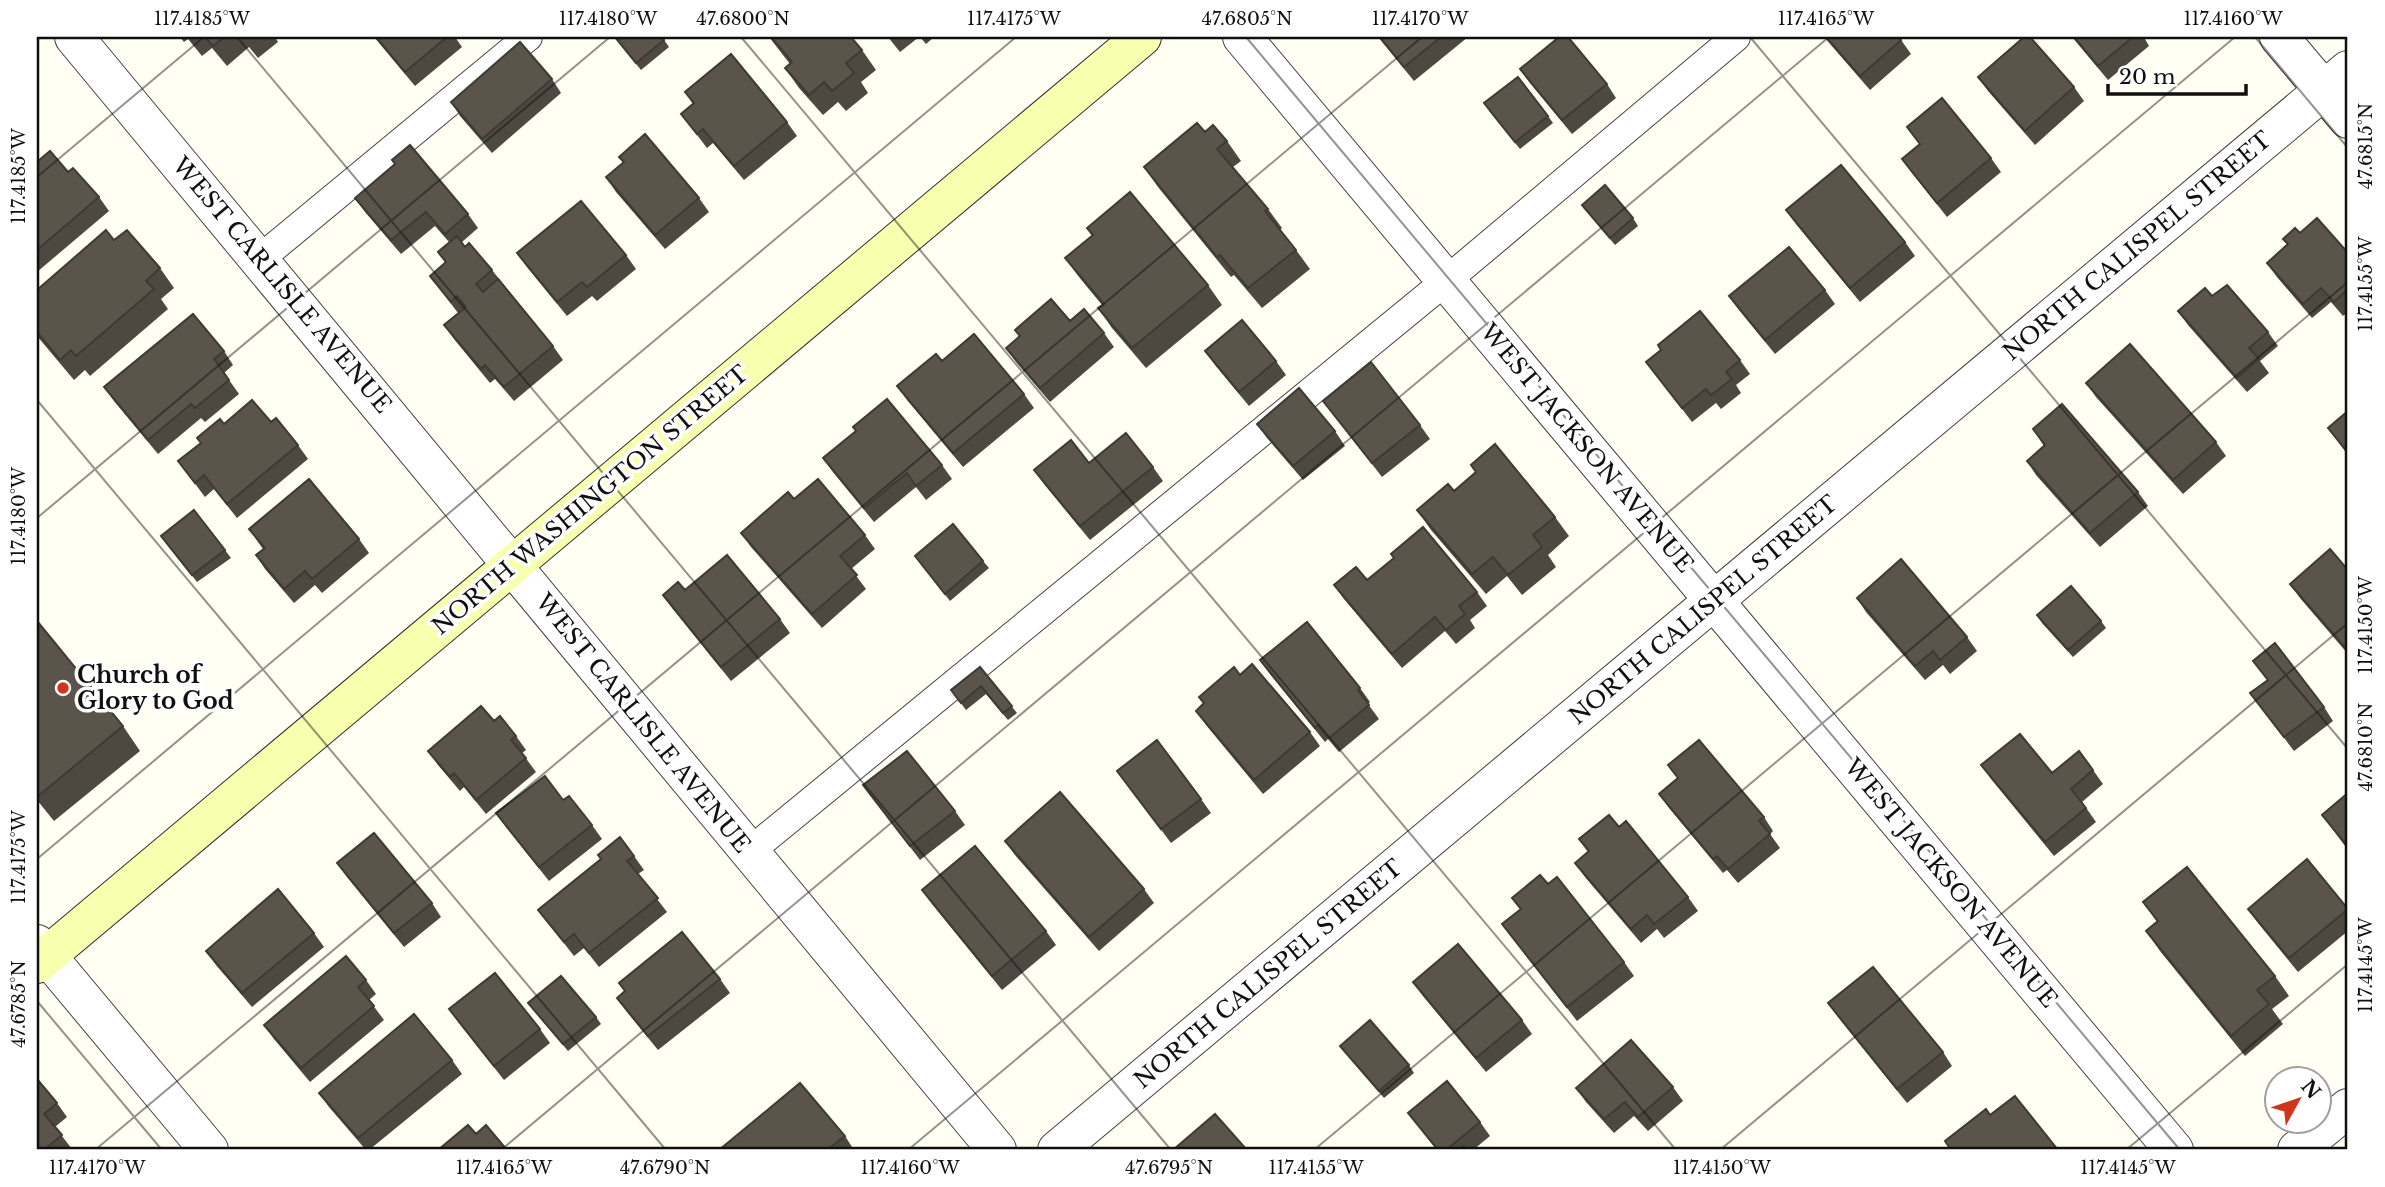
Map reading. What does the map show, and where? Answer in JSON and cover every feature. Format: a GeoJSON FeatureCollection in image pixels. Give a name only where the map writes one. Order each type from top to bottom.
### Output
{"type":"FeatureCollection","features":[{"type":"Feature","properties":{"kind":"main road","name":"NORTH WASHINGTON STREET"},"geometry":{"type":"LineString","coordinates":[[40,954],[513,565],[1142,37]]}},
{"type":"Feature","properties":{"kind":"street","name":"WEST CARLISLE AVENUE"},"geometry":{"type":"LineString","coordinates":[[74,37],[261,258],[997,1150]]}},
{"type":"Feature","properties":{"kind":"street","name":"WEST JACKSON AVENUE"},"geometry":{"type":"LineString","coordinates":[[1242,37],[2174,1150]]}},
{"type":"Feature","properties":{"kind":"street"},"geometry":{"type":"LineString","coordinates":[[2279,37],[2336,80],[2348,119]]}},
{"type":"Feature","properties":{"kind":"street","name":"NORTH CALISPEL STREET"},"geometry":{"type":"LineString","coordinates":[[1057,1150],[2336,80]]}},
{"type":"Feature","properties":{"kind":"street"},"geometry":{"type":"LineString","coordinates":[[40,954],[209,1150]]}},
{"type":"Feature","properties":{"kind":"street"},"geometry":{"type":"LineString","coordinates":[[2297,1150],[2348,1108]]}},
{"type":"Feature","properties":{"kind":"lane"},"geometry":{"type":"LineString","coordinates":[[261,258],[528,37]]}},
{"type":"Feature","properties":{"kind":"lane"},"geometry":{"type":"LineString","coordinates":[[749,852],[1447,279],[1735,37]]}},
{"type":"Feature","properties":{"kind":"building"},"geometry":{"type":"Polygon","coordinates":[[[205,37],[224,37],[213,46],[205,37]]]}},
{"type":"Feature","properties":{"kind":"building"},"geometry":{"type":"Polygon","coordinates":[[[376,37],[447,37],[405,72],[376,37]]]}},
{"type":"Feature","properties":{"kind":"building"},"geometry":{"type":"Polygon","coordinates":[[[615,37],[662,37],[664,40],[636,63],[615,37]]]}},
{"type":"Feature","properties":{"kind":"building"},"geometry":{"type":"Polygon","coordinates":[[[771,37],[851,37],[862,50],[846,63],[854,73],[832,91],[824,82],[809,95],[785,68],[792,62],[771,37]]]}},
{"type":"Feature","properties":{"kind":"building"},"geometry":{"type":"Polygon","coordinates":[[[1380,37],[1441,37],[1404,67],[1380,37]]]}},
{"type":"Feature","properties":{"kind":"building"},"geometry":{"type":"Polygon","coordinates":[[[1559,37],[1568,37],[1607,84],[1562,120],[1520,69],[1559,37]]]}},
{"type":"Feature","properties":{"kind":"building"},"geometry":{"type":"Polygon","coordinates":[[[1826,37],[1899,37],[1901,40],[1860,76],[1826,37]]]}},
{"type":"Feature","properties":{"kind":"building"},"geometry":{"type":"Polygon","coordinates":[[[2024,37],[2030,37],[2074,87],[2025,131],[1978,77],[2024,37]]]}},
{"type":"Feature","properties":{"kind":"building"},"geometry":{"type":"Polygon","coordinates":[[[2074,37],[2133,37],[2098,66],[2074,37]]]}},
{"type":"Feature","properties":{"kind":"building"},"geometry":{"type":"Polygon","coordinates":[[[520,42],[552,79],[482,139],[451,102],[520,42]]]}},
{"type":"Feature","properties":{"kind":"building"},"geometry":{"type":"Polygon","coordinates":[[[731,54],[787,122],[734,166],[703,129],[697,134],[681,114],[694,103],[685,92],[731,54]]]}},
{"type":"Feature","properties":{"kind":"building"},"geometry":{"type":"Polygon","coordinates":[[[1518,77],[1548,116],[1515,142],[1484,103],[1518,77]]]}},
{"type":"Feature","properties":{"kind":"building"},"geometry":{"type":"Polygon","coordinates":[[[1942,98],[1991,158],[1937,203],[1902,159],[1920,144],[1907,127],[1942,98]]]}},
{"type":"Feature","properties":{"kind":"building"},"geometry":{"type":"Polygon","coordinates":[[[1197,123],[1205,132],[1213,125],[1227,141],[1217,149],[1268,209],[1265,211],[1296,250],[1248,288],[1220,255],[1217,257],[1144,167],[1197,123]]]}},
{"type":"Feature","properties":{"kind":"building"},"geometry":{"type":"Polygon","coordinates":[[[645,134],[699,198],[655,235],[606,177],[624,162],[619,157],[645,134]]]}},
{"type":"Feature","properties":{"kind":"building"},"geometry":{"type":"Polygon","coordinates":[[[410,145],[468,214],[445,234],[426,212],[391,240],[355,198],[395,164],[392,160],[410,145]]]}},
{"type":"Feature","properties":{"kind":"building"},"geometry":{"type":"Polygon","coordinates":[[[50,151],[68,172],[73,168],[99,197],[37,250],[37,162],[50,151]]]}},
{"type":"Feature","properties":{"kind":"building"},"geometry":{"type":"Polygon","coordinates":[[[1841,165],[1905,242],[1850,288],[1786,210],[1841,165]]]}},
{"type":"Feature","properties":{"kind":"building"},"geometry":{"type":"Polygon","coordinates":[[[1605,185],[1633,218],[1610,238],[1582,205],[1605,185]]]}},
{"type":"Feature","properties":{"kind":"building"},"geometry":{"type":"Polygon","coordinates":[[[1130,192],[1208,285],[1132,348],[1098,308],[1104,304],[1065,258],[1093,235],[1087,228],[1130,192]]]}},
{"type":"Feature","properties":{"kind":"building"},"geometry":{"type":"Polygon","coordinates":[[[581,201],[626,255],[587,287],[582,282],[557,302],[517,253],[581,201]]]}},
{"type":"Feature","properties":{"kind":"building"},"geometry":{"type":"Polygon","coordinates":[[[2317,218],[2348,253],[2348,289],[2334,302],[2321,288],[2303,304],[2267,263],[2288,244],[2283,239],[2295,228],[2300,233],[2317,218]]]}},
{"type":"Feature","properties":{"kind":"building"},"geometry":{"type":"Polygon","coordinates":[[[106,230],[114,240],[127,230],[160,268],[146,281],[154,289],[76,356],[71,350],[60,360],[37,332],[37,290],[106,230]]]}},
{"type":"Feature","properties":{"kind":"building"},"geometry":{"type":"Polygon","coordinates":[[[457,236],[465,247],[469,243],[492,270],[476,284],[483,292],[498,279],[553,346],[504,387],[485,365],[481,369],[444,325],[466,307],[457,296],[451,302],[430,276],[446,262],[438,252],[457,236]]]}},
{"type":"Feature","properties":{"kind":"building"},"geometry":{"type":"Polygon","coordinates":[[[1789,247],[1825,290],[1765,340],[1729,296],[1789,247]]]}},
{"type":"Feature","properties":{"kind":"building"},"geometry":{"type":"Polygon","coordinates":[[[2227,285],[2268,332],[2249,348],[2259,359],[2237,378],[2178,311],[2205,288],[2212,296],[2227,285]]]}},
{"type":"Feature","properties":{"kind":"building"},"geometry":{"type":"Polygon","coordinates":[[[1051,299],[1070,321],[1084,309],[1104,333],[1040,388],[1006,348],[1020,336],[1015,330],[1051,299]]]}},
{"type":"Feature","properties":{"kind":"building"},"geometry":{"type":"Polygon","coordinates":[[[1700,311],[1740,360],[1726,372],[1732,379],[1711,395],[1706,389],[1682,408],[1646,362],[1661,350],[1658,345],[1700,311]]]}},
{"type":"Feature","properties":{"kind":"building"},"geometry":{"type":"Polygon","coordinates":[[[193,314],[224,351],[214,359],[229,380],[195,408],[191,404],[148,440],[104,387],[193,314]]]}},
{"type":"Feature","properties":{"kind":"building"},"geometry":{"type":"Polygon","coordinates":[[[1242,320],[1276,361],[1239,392],[1205,351],[1242,320]]]}},
{"type":"Feature","properties":{"kind":"building"},"geometry":{"type":"Polygon","coordinates":[[[974,334],[1024,394],[953,453],[897,386],[936,354],[942,361],[974,334]]]}},
{"type":"Feature","properties":{"kind":"building"},"geometry":{"type":"Polygon","coordinates":[[[2130,344],[2216,442],[2173,480],[2086,383],[2130,344]]]}},
{"type":"Feature","properties":{"kind":"building"},"geometry":{"type":"Polygon","coordinates":[[[1371,362],[1420,425],[1372,463],[1323,401],[1371,362]]]}},
{"type":"Feature","properties":{"kind":"building"},"geometry":{"type":"Polygon","coordinates":[[[1299,388],[1335,431],[1293,466],[1257,424],[1299,388]]]}},
{"type":"Feature","properties":{"kind":"building"},"geometry":{"type":"Polygon","coordinates":[[[887,399],[942,465],[916,486],[907,473],[864,508],[823,458],[856,431],[853,427],[887,399]]]}},
{"type":"Feature","properties":{"kind":"building"},"geometry":{"type":"Polygon","coordinates":[[[252,400],[271,422],[276,418],[298,445],[227,504],[204,475],[195,483],[178,461],[201,443],[197,438],[220,419],[224,424],[252,400]]]}},
{"type":"Feature","properties":{"kind":"building"},"geometry":{"type":"Polygon","coordinates":[[[2062,404],[2138,492],[2090,533],[2027,461],[2045,445],[2033,429],[2062,404]]]}},
{"type":"Feature","properties":{"kind":"building"},"geometry":{"type":"Polygon","coordinates":[[[2348,411],[2348,453],[2328,428],[2348,411]]]}},
{"type":"Feature","properties":{"kind":"building"},"geometry":{"type":"Polygon","coordinates":[[[1126,433],[1153,467],[1080,526],[1034,470],[1071,440],[1089,463],[1126,433]]]}},
{"type":"Feature","properties":{"kind":"building"},"geometry":{"type":"Polygon","coordinates":[[[1495,444],[1555,517],[1533,535],[1542,547],[1508,575],[1493,557],[1472,574],[1417,510],[1448,484],[1454,491],[1476,472],[1471,465],[1495,444]]]}},
{"type":"Feature","properties":{"kind":"building"},"geometry":{"type":"Polygon","coordinates":[[[309,479],[359,539],[312,579],[305,571],[284,589],[256,555],[265,548],[249,529],[309,479]]]}},
{"type":"Feature","properties":{"kind":"building"},"geometry":{"type":"Polygon","coordinates":[[[818,479],[865,535],[840,556],[857,575],[812,614],[741,533],[788,492],[794,499],[818,479]]]}},
{"type":"Feature","properties":{"kind":"building"},"geometry":{"type":"Polygon","coordinates":[[[194,510],[225,550],[192,575],[161,536],[194,510]]]}},
{"type":"Feature","properties":{"kind":"building"},"geometry":{"type":"Polygon","coordinates":[[[953,524],[983,561],[945,594],[915,556],[953,524]]]}},
{"type":"Feature","properties":{"kind":"building"},"geometry":{"type":"Polygon","coordinates":[[[1423,527],[1477,592],[1459,606],[1465,614],[1446,630],[1435,617],[1392,654],[1334,585],[1356,567],[1367,580],[1394,558],[1391,554],[1423,527]]]}},
{"type":"Feature","properties":{"kind":"building"},"geometry":{"type":"Polygon","coordinates":[[[2330,549],[2348,570],[2348,651],[2290,584],[2330,549]]]}},
{"type":"Feature","properties":{"kind":"building"},"geometry":{"type":"Polygon","coordinates":[[[727,555],[780,619],[721,667],[663,595],[678,582],[685,590],[727,555]]]}},
{"type":"Feature","properties":{"kind":"building"},"geometry":{"type":"Polygon","coordinates":[[[1901,559],[1967,637],[1940,660],[1933,651],[1915,666],[1857,598],[1901,559]]]}},
{"type":"Feature","properties":{"kind":"building"},"geometry":{"type":"Polygon","coordinates":[[[2071,586],[2101,621],[2068,650],[2037,615],[2071,586]]]}},
{"type":"Feature","properties":{"kind":"building","name":"Church of Glory to God"},"geometry":{"type":"Polygon","coordinates":[[[37,621],[123,726],[37,797],[37,621]]]}},
{"type":"Feature","properties":{"kind":"building"},"geometry":{"type":"Polygon","coordinates":[[[1307,622],[1360,688],[1358,690],[1369,705],[1329,738],[1318,725],[1315,728],[1260,660],[1307,622]]]}},
{"type":"Feature","properties":{"kind":"building"},"geometry":{"type":"Polygon","coordinates":[[[2275,643],[2324,707],[2284,737],[2250,693],[2268,680],[2253,661],[2275,643]]]}},
{"type":"Feature","properties":{"kind":"building"},"geometry":{"type":"Polygon","coordinates":[[[1252,664],[1310,732],[1254,780],[1196,711],[1204,703],[1199,697],[1234,667],[1240,675],[1252,664]]]}},
{"type":"Feature","properties":{"kind":"building"},"geometry":{"type":"Polygon","coordinates":[[[980,667],[1012,706],[1003,713],[981,686],[961,703],[951,690],[980,667]]]}},
{"type":"Feature","properties":{"kind":"building"},"geometry":{"type":"Polygon","coordinates":[[[481,706],[494,721],[500,716],[516,736],[511,740],[526,758],[476,800],[454,773],[450,777],[428,751],[481,706]]]}},
{"type":"Feature","properties":{"kind":"building"},"geometry":{"type":"Polygon","coordinates":[[[2020,734],[2052,773],[2079,751],[2093,770],[2071,789],[2086,808],[2045,842],[1981,765],[2020,734]]]}},
{"type":"Feature","properties":{"kind":"building"},"geometry":{"type":"Polygon","coordinates":[[[1157,740],[1201,799],[1161,829],[1117,771],[1157,740]]]}},
{"type":"Feature","properties":{"kind":"building"},"geometry":{"type":"Polygon","coordinates":[[[1699,740],[1764,817],[1759,821],[1770,834],[1728,869],[1717,856],[1713,859],[1659,794],[1678,778],[1668,765],[1699,740]]]}},
{"type":"Feature","properties":{"kind":"building"},"geometry":{"type":"Polygon","coordinates":[[[907,751],[955,811],[910,846],[863,785],[907,751]]]}},
{"type":"Feature","properties":{"kind":"building"},"geometry":{"type":"Polygon","coordinates":[[[545,776],[563,800],[569,796],[592,825],[539,867],[496,813],[545,776]]]}},
{"type":"Feature","properties":{"kind":"building"},"geometry":{"type":"Polygon","coordinates":[[[1060,792],[1144,889],[1089,937],[1005,841],[1060,792]]]}},
{"type":"Feature","properties":{"kind":"building"},"geometry":{"type":"Polygon","coordinates":[[[2348,793],[2348,847],[2322,815],[2348,793]]]}},
{"type":"Feature","properties":{"kind":"building"},"geometry":{"type":"Polygon","coordinates":[[[1609,815],[1619,827],[1626,821],[1688,897],[1654,924],[1647,915],[1631,929],[1575,863],[1589,851],[1579,839],[1609,815]]]}},
{"type":"Feature","properties":{"kind":"building"},"geometry":{"type":"Polygon","coordinates":[[[374,833],[432,903],[394,933],[337,863],[374,833]]]}},
{"type":"Feature","properties":{"kind":"building"},"geometry":{"type":"Polygon","coordinates":[[[620,837],[634,856],[627,861],[658,898],[589,953],[574,934],[564,942],[538,910],[601,859],[598,855],[620,837]]]}},
{"type":"Feature","properties":{"kind":"building"},"geometry":{"type":"Polygon","coordinates":[[[975,846],[1046,931],[992,976],[922,890],[975,846]]]}},
{"type":"Feature","properties":{"kind":"building"},"geometry":{"type":"Polygon","coordinates":[[[2307,859],[2348,909],[2289,958],[2248,909],[2307,859]]]}},
{"type":"Feature","properties":{"kind":"building"},"geometry":{"type":"Polygon","coordinates":[[[2187,867],[2275,976],[2257,990],[2269,1004],[2231,1036],[2146,931],[2158,921],[2143,902],[2187,867]]]}},
{"type":"Feature","properties":{"kind":"building"},"geometry":{"type":"Polygon","coordinates":[[[1540,875],[1548,884],[1557,877],[1624,962],[1567,1007],[1502,924],[1521,909],[1512,898],[1540,875]]]}},
{"type":"Feature","properties":{"kind":"building"},"geometry":{"type":"Polygon","coordinates":[[[278,889],[314,933],[242,993],[206,951],[278,889]]]}},
{"type":"Feature","properties":{"kind":"building"},"geometry":{"type":"Polygon","coordinates":[[[682,932],[720,979],[648,1036],[617,998],[625,991],[619,983],[682,932]]]}},
{"type":"Feature","properties":{"kind":"building"},"geometry":{"type":"Polygon","coordinates":[[[1458,944],[1522,1020],[1476,1058],[1413,982],[1458,944]]]}},
{"type":"Feature","properties":{"kind":"building"},"geometry":{"type":"Polygon","coordinates":[[[346,956],[366,980],[358,987],[374,1006],[301,1068],[264,1025],[346,956]]]}},
{"type":"Feature","properties":{"kind":"building"},"geometry":{"type":"Polygon","coordinates":[[[1873,967],[1943,1052],[1897,1089],[1828,1003],[1873,967]]]}},
{"type":"Feature","properties":{"kind":"building"},"geometry":{"type":"Polygon","coordinates":[[[495,973],[540,1029],[494,1066],[449,1009],[495,973]]]}},
{"type":"Feature","properties":{"kind":"building"},"geometry":{"type":"Polygon","coordinates":[[[561,976],[596,1017],[563,1044],[528,1003],[561,976]]]}},
{"type":"Feature","properties":{"kind":"building"},"geometry":{"type":"Polygon","coordinates":[[[414,1014],[452,1060],[358,1138],[319,1093],[414,1014]]]}},
{"type":"Feature","properties":{"kind":"building"},"geometry":{"type":"Polygon","coordinates":[[[1370,1020],[1409,1065],[1379,1091],[1340,1046],[1370,1020]]]}},
{"type":"Feature","properties":{"kind":"building"},"geometry":{"type":"Polygon","coordinates":[[[1631,1040],[1673,1087],[1638,1117],[1625,1102],[1604,1119],[1576,1088],[1631,1040]]]}},
{"type":"Feature","properties":{"kind":"building"},"geometry":{"type":"Polygon","coordinates":[[[37,1079],[57,1103],[44,1114],[62,1135],[44,1150],[37,1150],[37,1079]]]}},
{"type":"Feature","properties":{"kind":"building"},"geometry":{"type":"Polygon","coordinates":[[[1447,1081],[1480,1122],[1446,1150],[1438,1150],[1408,1113],[1447,1081]]]}},
{"type":"Feature","properties":{"kind":"building"},"geometry":{"type":"Polygon","coordinates":[[[800,1083],[845,1136],[827,1150],[719,1150],[800,1083]]]}},
{"type":"Feature","properties":{"kind":"building"},"geometry":{"type":"Polygon","coordinates":[[[2015,1096],[2058,1150],[1951,1150],[1945,1141],[1986,1109],[1990,1115],[2015,1096]]]}},
{"type":"Feature","properties":{"kind":"building"},"geometry":{"type":"Polygon","coordinates":[[[1215,1114],[1247,1150],[1173,1150],[1215,1114]]]}},
{"type":"Feature","properties":{"kind":"building"},"geometry":{"type":"Polygon","coordinates":[[[468,1125],[476,1134],[486,1125],[507,1150],[438,1150],[468,1125]]]}},
{"type":"Feature","properties":{"kind":"place","name":"Church of Glory to God"},"geometry":{"type":"Point","coordinates":[63,688]}}]}
